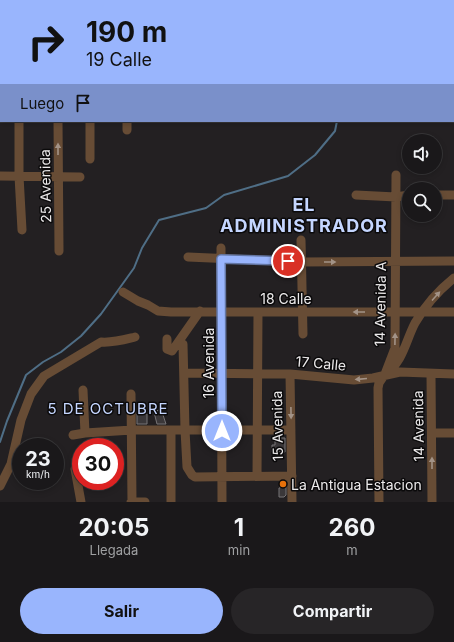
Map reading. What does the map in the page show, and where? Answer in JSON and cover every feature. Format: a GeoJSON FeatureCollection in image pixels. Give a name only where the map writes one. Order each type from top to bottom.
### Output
{"type":"FeatureCollection","features":[{"type":"Feature","properties":{"kind":"street"},"geometry":{"type":"LineString","coordinates":[[19,122],[19,176],[22,230]]}},
{"type":"Feature","properties":{"kind":"street","name":"25 Avenida"},"geometry":{"type":"LineString","coordinates":[[58,122],[59,251]]}},
{"type":"Feature","properties":{"kind":"street"},"geometry":{"type":"LineString","coordinates":[[90,122],[90,159]]}},
{"type":"Feature","properties":{"kind":"street","name":"14 Avenida A"},"geometry":{"type":"LineString","coordinates":[[379,502],[378,388],[379,383],[385,375],[395,348],[396,175]]}},
{"type":"Feature","properties":{"kind":"street"},"geometry":{"type":"LineString","coordinates":[[0,176],[80,177]]}},
{"type":"Feature","properties":{"kind":"street"},"geometry":{"type":"LineString","coordinates":[[356,195],[402,196]]}},
{"type":"Feature","properties":{"kind":"street"},"geometry":{"type":"LineString","coordinates":[[442,195],[454,195]]}},
{"type":"Feature","properties":{"kind":"street"},"geometry":{"type":"LineString","coordinates":[[301,240],[303,334]]}},
{"type":"Feature","properties":{"kind":"street","name":"16 Avenida"},"geometry":{"type":"LineString","coordinates":[[221,248],[222,502]]}},
{"type":"Feature","properties":{"kind":"street"},"geometry":{"type":"LineString","coordinates":[[188,257],[302,262],[454,261]]}},
{"type":"Feature","properties":{"kind":"street"},"geometry":{"type":"LineString","coordinates":[[385,375],[398,363],[409,334],[422,312],[436,294],[454,278]]}},
{"type":"Feature","properties":{"kind":"street","name":"18 Calle"},"geometry":{"type":"LineString","coordinates":[[123,292],[158,311],[171,312],[454,312]]}},
{"type":"Feature","properties":{"kind":"street"},"geometry":{"type":"LineString","coordinates":[[167,339],[167,349],[172,350],[200,311]]}},
{"type":"Feature","properties":{"kind":"street"},"geometry":{"type":"LineString","coordinates":[[257,476],[258,312]]}},
{"type":"Feature","properties":{"kind":"street"},"geometry":{"type":"LineString","coordinates":[[0,486],[11,464],[21,420],[31,394],[44,376],[101,342],[123,341],[135,337]]}},
{"type":"Feature","properties":{"kind":"street"},"geometry":{"type":"LineString","coordinates":[[183,344],[187,467],[192,475],[195,477],[292,476]]}},
{"type":"Feature","properties":{"kind":"street","name":"17 Calle"},"geometry":{"type":"LineString","coordinates":[[184,372],[222,374],[290,374],[354,380],[400,372],[454,374]]}},
{"type":"Feature","properties":{"kind":"street","name":"15 Avenida"},"geometry":{"type":"LineString","coordinates":[[290,374],[292,502]]}},
{"type":"Feature","properties":{"kind":"street","name":"14 Avenida"},"geometry":{"type":"LineString","coordinates":[[431,374],[432,502]]}},
{"type":"Feature","properties":{"kind":"street"},"geometry":{"type":"LineString","coordinates":[[83,390],[85,433]]}},
{"type":"Feature","properties":{"kind":"street"},"geometry":{"type":"LineString","coordinates":[[131,394],[132,502],[145,502]]}},
{"type":"Feature","properties":{"kind":"street"},"geometry":{"type":"LineString","coordinates":[[73,435],[132,430],[291,430]]}},
{"type":"Feature","properties":{"kind":"street"},"geometry":{"type":"LineString","coordinates":[[170,502],[171,430]]}},
{"type":"Feature","properties":{"kind":"street"},"geometry":{"type":"LineString","coordinates":[[432,433],[454,433]]}},
{"type":"Feature","properties":{"kind":"street"},"geometry":{"type":"LineString","coordinates":[[79,490],[81,502]]}},
{"type":"Feature","properties":{"kind":"building"},"geometry":{"type":"Polygon","coordinates":[[[161,409],[166,424],[157,424],[154,412],[161,409]]]}},
{"type":"Feature","properties":{"kind":"building"},"geometry":{"type":"Polygon","coordinates":[[[137,414],[147,414],[147,424],[137,424],[137,414]]]}},
{"type":"Feature","properties":{"kind":"building"},"geometry":{"type":"Polygon","coordinates":[[[275,438],[285,438],[285,452],[272,452],[272,445],[275,445],[275,438]]]}},
{"type":"Feature","properties":{"kind":"building"},"geometry":{"type":"Polygon","coordinates":[[[280,482],[286,482],[286,495],[284,497],[279,497],[280,482]]]}},
{"type":"Feature","properties":{"kind":"waterway"},"geometry":{"type":"LineString","coordinates":[[0,442],[26,375],[43,362],[61,352],[81,336],[101,314],[134,268],[142,248],[159,220],[206,208],[224,195],[288,176],[315,155],[335,131],[337,122]]}},
{"type":"Feature","properties":{"kind":"place","name":"La Antigua Estacion"},"geometry":{"type":"Point","coordinates":[283,484]}},
{"type":"Feature","properties":{"kind":"district","name":"EL ADMINISTRADOR"},"geometry":{"type":"Point","coordinates":[304,214]}},
{"type":"Feature","properties":{"kind":"district","name":"5 DE OCTUBRE"},"geometry":{"type":"Point","coordinates":[108,408]}},
{"type":"Feature","properties":{"kind":"route"},"geometry":{"type":"LineString","coordinates":[[222,431],[221,259],[288,261]]}}]}
